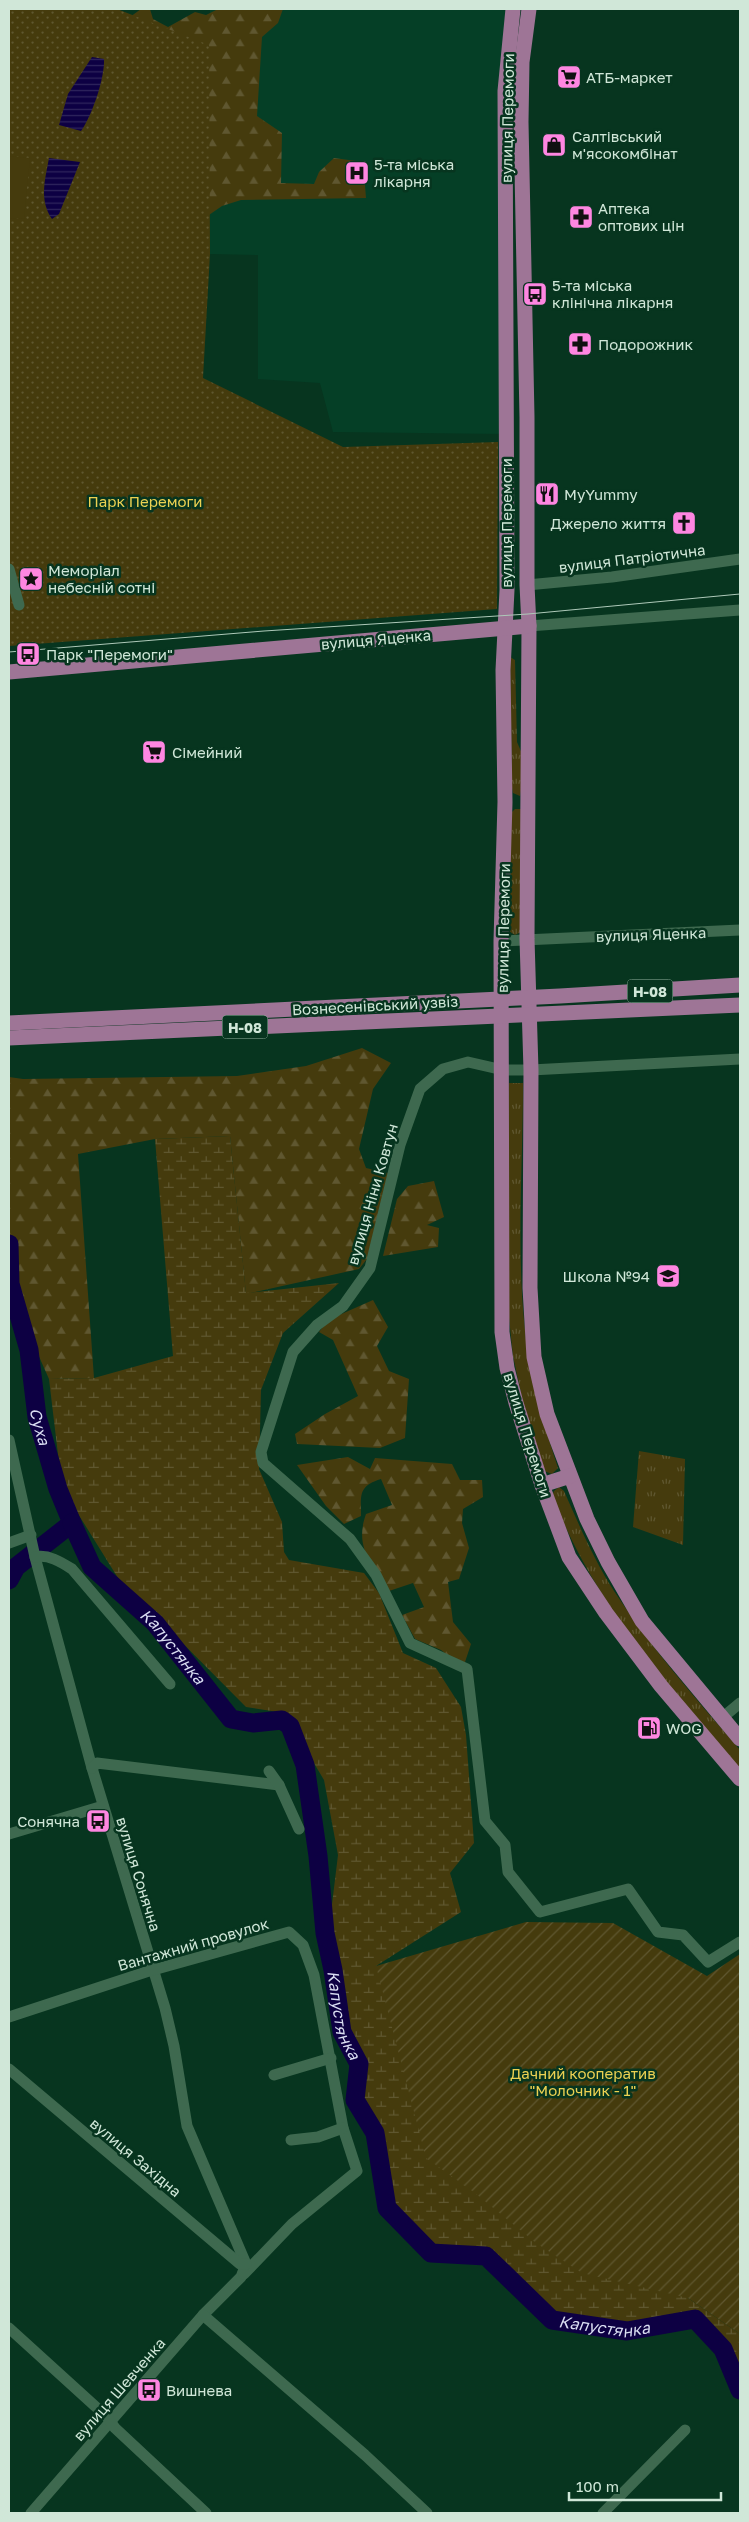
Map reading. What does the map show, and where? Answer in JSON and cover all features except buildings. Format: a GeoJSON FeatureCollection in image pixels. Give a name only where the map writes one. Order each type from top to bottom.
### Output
{"type":"FeatureCollection","features":[{"type":"Feature","properties":{"kind":"main road","name":"вулиця Перемоги"},"geometry":{"type":"LineString","coordinates":[[513,9],[505,91],[507,590],[503,670],[506,802],[502,940],[502,1332],[507,1368],[516,1403],[542,1485],[569,1557],[606,1613],[661,1686],[740,1779]]}},
{"type":"Feature","properties":{"kind":"main road","name":"вулиця Перемоги"},"geometry":{"type":"LineString","coordinates":[[529,9],[522,62],[521,122],[529,626],[530,1288],[534,1357],[548,1414],[570,1476],[595,1536],[642,1621],[740,1739]]}},
{"type":"Feature","properties":{"kind":"main road"},"geometry":{"type":"LineString","coordinates":[[506,425],[527,426]]}},
{"type":"Feature","properties":{"kind":"main road","name":"вулиця Яценка"},"geometry":{"type":"LineString","coordinates":[[11,672],[529,626]]}},
{"type":"Feature","properties":{"kind":"main road"},"geometry":{"type":"LineString","coordinates":[[506,802],[530,801]]}},
{"type":"Feature","properties":{"kind":"main road","name":"Вознесенівський узвіз"},"geometry":{"type":"LineString","coordinates":[[15,1030],[467,1000],[740,985]]}},
{"type":"Feature","properties":{"kind":"main road","name":"Вознесенівський узвіз"},"geometry":{"type":"LineString","coordinates":[[15,1030],[469,1018],[740,1006]]}},
{"type":"Feature","properties":{"kind":"main road"},"geometry":{"type":"LineString","coordinates":[[542,1485],[570,1476]]}},
{"type":"Feature","properties":{"kind":"street","name":"вулиця Патріотична"},"geometry":{"type":"LineString","coordinates":[[527,586],[612,577],[740,559]]}},
{"type":"Feature","properties":{"kind":"street"},"geometry":{"type":"LineString","coordinates":[[9,569],[20,605]]}},
{"type":"Feature","properties":{"kind":"street","name":"вулиця Яценка"},"geometry":{"type":"LineString","coordinates":[[529,626],[740,610]]}},
{"type":"Feature","properties":{"kind":"street","name":"вулиця Яценка"},"geometry":{"type":"LineString","coordinates":[[502,940],[740,930]]}},
{"type":"Feature","properties":{"kind":"street"},"geometry":{"type":"LineString","coordinates":[[503,1070],[740,1059]]}},
{"type":"Feature","properties":{"kind":"street","name":"вулиця Ніни Ковтун"},"geometry":{"type":"LineString","coordinates":[[503,1070],[468,1062],[442,1070],[420,1089],[400,1145],[370,1268],[343,1306],[317,1325],[293,1352],[261,1452],[263,1463],[350,1539],[376,1575],[410,1643],[467,1670],[485,1821],[505,1845],[508,1872],[540,1912],[628,1889],[658,1932],[683,1934],[708,1962],[740,1942]]}},
{"type":"Feature","properties":{"kind":"street","name":"вулиця Сонячна"},"geometry":{"type":"LineString","coordinates":[[9,1440],[11,1461],[35,1557],[92,1768],[174,2046],[187,2126],[246,2264]]}},
{"type":"Feature","properties":{"kind":"street"},"geometry":{"type":"LineString","coordinates":[[9,1543],[31,1538]]}},
{"type":"Feature","properties":{"kind":"street"},"geometry":{"type":"LineString","coordinates":[[35,1557],[42,1556],[72,1568],[170,1684]]}},
{"type":"Feature","properties":{"kind":"street"},"geometry":{"type":"LineString","coordinates":[[722,1718],[740,1703]]}},
{"type":"Feature","properties":{"kind":"street"},"geometry":{"type":"LineString","coordinates":[[92,1768],[98,1763],[279,1785]]}},
{"type":"Feature","properties":{"kind":"street"},"geometry":{"type":"LineString","coordinates":[[269,1771],[279,1785],[298,1830]]}},
{"type":"Feature","properties":{"kind":"street"},"geometry":{"type":"LineString","coordinates":[[9,1834],[103,1806]]}},
{"type":"Feature","properties":{"kind":"street","name":"Вантажний провулок"},"geometry":{"type":"LineString","coordinates":[[9,2017],[152,1971],[289,1932],[303,1945],[314,1975],[343,2128],[357,2171],[292,2224],[241,2277]]}},
{"type":"Feature","properties":{"kind":"street"},"geometry":{"type":"LineString","coordinates":[[274,2075],[331,2058]]}},
{"type":"Feature","properties":{"kind":"street","name":"вулиця Західна"},"geometry":{"type":"LineString","coordinates":[[9,2069],[240,2264],[246,2264]]}},
{"type":"Feature","properties":{"kind":"street"},"geometry":{"type":"LineString","coordinates":[[291,2140],[318,2137],[343,2128]]}},
{"type":"Feature","properties":{"kind":"street"},"geometry":{"type":"LineString","coordinates":[[241,2277],[246,2264]]}},
{"type":"Feature","properties":{"kind":"street","name":"вулиця Шевченка"},"geometry":{"type":"LineString","coordinates":[[31,2513],[203,2315],[241,2277]]}},
{"type":"Feature","properties":{"kind":"street"},"geometry":{"type":"LineString","coordinates":[[203,2315],[365,2455],[427,2513]]}},
{"type":"Feature","properties":{"kind":"street"},"geometry":{"type":"LineString","coordinates":[[9,2328],[206,2513]]}},
{"type":"Feature","properties":{"kind":"street"},"geometry":{"type":"LineString","coordinates":[[602,2513],[685,2430]]}},
{"type":"Feature","properties":{"kind":"shaded area","name":"5-та міська лікарня"},"geometry":{"type":"Polygon","coordinates":[[[210,9],[513,9],[504,434],[333,432],[320,383],[258,379],[258,255],[210,254],[210,9]]]}},
{"type":"Feature","properties":{"kind":"shaded area"},"geometry":{"type":"Polygon","coordinates":[[[92,57],[104,59],[104,67],[97,96],[89,116],[81,131],[59,125],[68,94],[92,57]]]}},
{"type":"Feature","properties":{"kind":"shaded area"},"geometry":{"type":"Polygon","coordinates":[[[49,158],[80,162],[59,214],[52,219],[45,205],[44,197],[49,158]]]}},
{"type":"Feature","properties":{"kind":"green space","name":"Парк Перемоги"},"geometry":{"type":"Polygon","coordinates":[[[9,9],[117,9],[209,45],[210,254],[203,378],[343,447],[498,442],[497,609],[9,646],[9,9]]]}},
{"type":"Feature","properties":{"kind":"green space"},"geometry":{"type":"Polygon","coordinates":[[[141,9],[150,9],[153,19],[168,27],[195,12],[206,15],[218,9],[283,9],[278,23],[262,37],[257,116],[282,133],[281,183],[314,184],[319,172],[334,158],[356,161],[364,173],[366,198],[241,200],[222,206],[193,226],[123,22],[141,9]]]}},
{"type":"Feature","properties":{"kind":"green space"},"geometry":{"type":"Polygon","coordinates":[[[9,156],[30,158],[24,219],[9,218],[9,156]]]}},
{"type":"Feature","properties":{"kind":"green space"},"geometry":{"type":"Polygon","coordinates":[[[510,657],[515,660],[517,742],[526,763],[520,796],[513,793],[512,788],[510,657]]]}},
{"type":"Feature","properties":{"kind":"green space"},"geometry":{"type":"Polygon","coordinates":[[[515,809],[521,809],[521,932],[515,935],[510,932],[508,926],[511,813],[515,809]]]}},
{"type":"Feature","properties":{"kind":"green space"},"geometry":{"type":"Polygon","coordinates":[[[362,1048],[391,1063],[373,1089],[359,1149],[366,1168],[388,1173],[367,1259],[359,1269],[246,1294],[230,1136],[155,1139],[78,1154],[94,1378],[49,1379],[9,1289],[9,1077],[23,1079],[237,1076],[306,1066],[362,1048]]]}},
{"type":"Feature","properties":{"kind":"green space"},"geometry":{"type":"Polygon","coordinates":[[[509,1083],[523,1083],[520,1225],[522,1296],[532,1378],[558,1468],[552,1474],[544,1471],[526,1416],[513,1356],[508,1308],[509,1083]]]}},
{"type":"Feature","properties":{"kind":"green space"},"geometry":{"type":"Polygon","coordinates":[[[230,1136],[246,1293],[339,1283],[283,1333],[261,1390],[259,1469],[282,1522],[284,1552],[289,1560],[364,1573],[379,1593],[403,1653],[436,1668],[461,1707],[466,1735],[474,1843],[450,1873],[461,1912],[376,1966],[688,2298],[740,2334],[740,2372],[729,2345],[700,2313],[633,2324],[562,2317],[486,2250],[437,2246],[394,2205],[383,2133],[361,2097],[367,2063],[348,2028],[345,1989],[329,1929],[338,1855],[324,1780],[284,1713],[246,1707],[118,1578],[62,1488],[49,1379],[94,1378],[173,1356],[155,1139],[230,1136]]]}},
{"type":"Feature","properties":{"kind":"green space"},"geometry":{"type":"Polygon","coordinates":[[[434,1181],[444,1217],[427,1225],[439,1228],[438,1247],[383,1256],[397,1199],[408,1186],[434,1181]]]}},
{"type":"Feature","properties":{"kind":"green space"},"geometry":{"type":"Polygon","coordinates":[[[373,1300],[388,1327],[377,1346],[389,1371],[409,1379],[405,1438],[380,1448],[297,1444],[295,1434],[325,1414],[358,1396],[333,1340],[319,1332],[328,1320],[373,1300]]]}},
{"type":"Feature","properties":{"kind":"green space"},"geometry":{"type":"Polygon","coordinates":[[[639,1451],[685,1459],[683,1545],[633,1527],[639,1451]]]}},
{"type":"Feature","properties":{"kind":"green space"},"geometry":{"type":"Polygon","coordinates":[[[348,1457],[370,1469],[375,1458],[452,1464],[460,1480],[482,1480],[483,1497],[463,1509],[462,1523],[469,1548],[459,1579],[448,1582],[453,1622],[471,1644],[463,1668],[441,1650],[415,1639],[402,1615],[424,1607],[413,1583],[389,1591],[367,1555],[362,1536],[366,1514],[392,1505],[381,1479],[368,1485],[362,1492],[361,1516],[344,1524],[326,1506],[297,1465],[348,1457]]]}},
{"type":"Feature","properties":{"kind":"green space"},"geometry":{"type":"Polygon","coordinates":[[[559,1487],[564,1491],[600,1567],[628,1612],[674,1673],[740,1750],[740,1769],[658,1673],[610,1607],[569,1535],[552,1496],[559,1487]]]}},
{"type":"Feature","properties":{"kind":"green space","name":"Дачний кооператив \"Молочник - 1\""},"geometry":{"type":"Polygon","coordinates":[[[526,1922],[613,1923],[707,1976],[740,1954],[740,2334],[688,2298],[582,2273],[536,2243],[475,2193],[426,2158],[376,1966],[526,1922]]]}},
{"type":"Feature","properties":{"kind":"waterway","name":"Суха"},"geometry":{"type":"LineString","coordinates":[[9,1244],[10,1284],[29,1350],[37,1417],[58,1489],[72,1523],[16,1567],[9,1580]]}},
{"type":"Feature","properties":{"kind":"waterway","name":"Капустянка"},"geometry":{"type":"LineString","coordinates":[[72,1523],[92,1567],[155,1623],[231,1719],[253,1723],[282,1720],[290,1726],[305,1765],[318,1856],[325,1933],[333,1970],[342,2032],[359,2064],[355,2100],[375,2133],[387,2208],[431,2253],[486,2256],[552,2320],[627,2331],[695,2319],[723,2349],[740,2390]]}},
{"type":"Feature","properties":{"kind":"tram line"},"geometry":{"type":"LineString","coordinates":[[9,652],[264,631],[528,614],[740,594]]}},
{"type":"Feature","properties":{"kind":"place","name":"АТБ-маркет"},"geometry":{"type":"Point","coordinates":[569,77]}},
{"type":"Feature","properties":{"kind":"place","name":"Салтівський м'ясокомбінат"},"geometry":{"type":"Point","coordinates":[554,145]}},
{"type":"Feature","properties":{"kind":"place","name":"5-та міська лікарня"},"geometry":{"type":"Point","coordinates":[357,173]}},
{"type":"Feature","properties":{"kind":"place","name":"Аптека оптових цін"},"geometry":{"type":"Point","coordinates":[581,217]}},
{"type":"Feature","properties":{"kind":"place","name":"5-та міська клінічна лікарня"},"geometry":{"type":"Point","coordinates":[535,294]}},
{"type":"Feature","properties":{"kind":"place","name":"Подорожник"},"geometry":{"type":"Point","coordinates":[580,344]}},
{"type":"Feature","properties":{"kind":"place","name":"MyYummy"},"geometry":{"type":"Point","coordinates":[547,494]}},
{"type":"Feature","properties":{"kind":"place","name":"Джерело життя"},"geometry":{"type":"Point","coordinates":[684,523]}},
{"type":"Feature","properties":{"kind":"place","name":"Меморіал небесній сотні"},"geometry":{"type":"Point","coordinates":[31,579]}},
{"type":"Feature","properties":{"kind":"place","name":"Парк \"Перемоги\""},"geometry":{"type":"Point","coordinates":[28,654]}},
{"type":"Feature","properties":{"kind":"place","name":"Сімейний"},"geometry":{"type":"Point","coordinates":[154,752]}},
{"type":"Feature","properties":{"kind":"place","name":"Школа №94"},"geometry":{"type":"Point","coordinates":[668,1276]}},
{"type":"Feature","properties":{"kind":"place","name":"WOG"},"geometry":{"type":"Point","coordinates":[649,1728]}},
{"type":"Feature","properties":{"kind":"place","name":"Сонячна"},"geometry":{"type":"Point","coordinates":[98,1821]}},
{"type":"Feature","properties":{"kind":"place","name":"Вишнева"},"geometry":{"type":"Point","coordinates":[149,2390]}}]}
